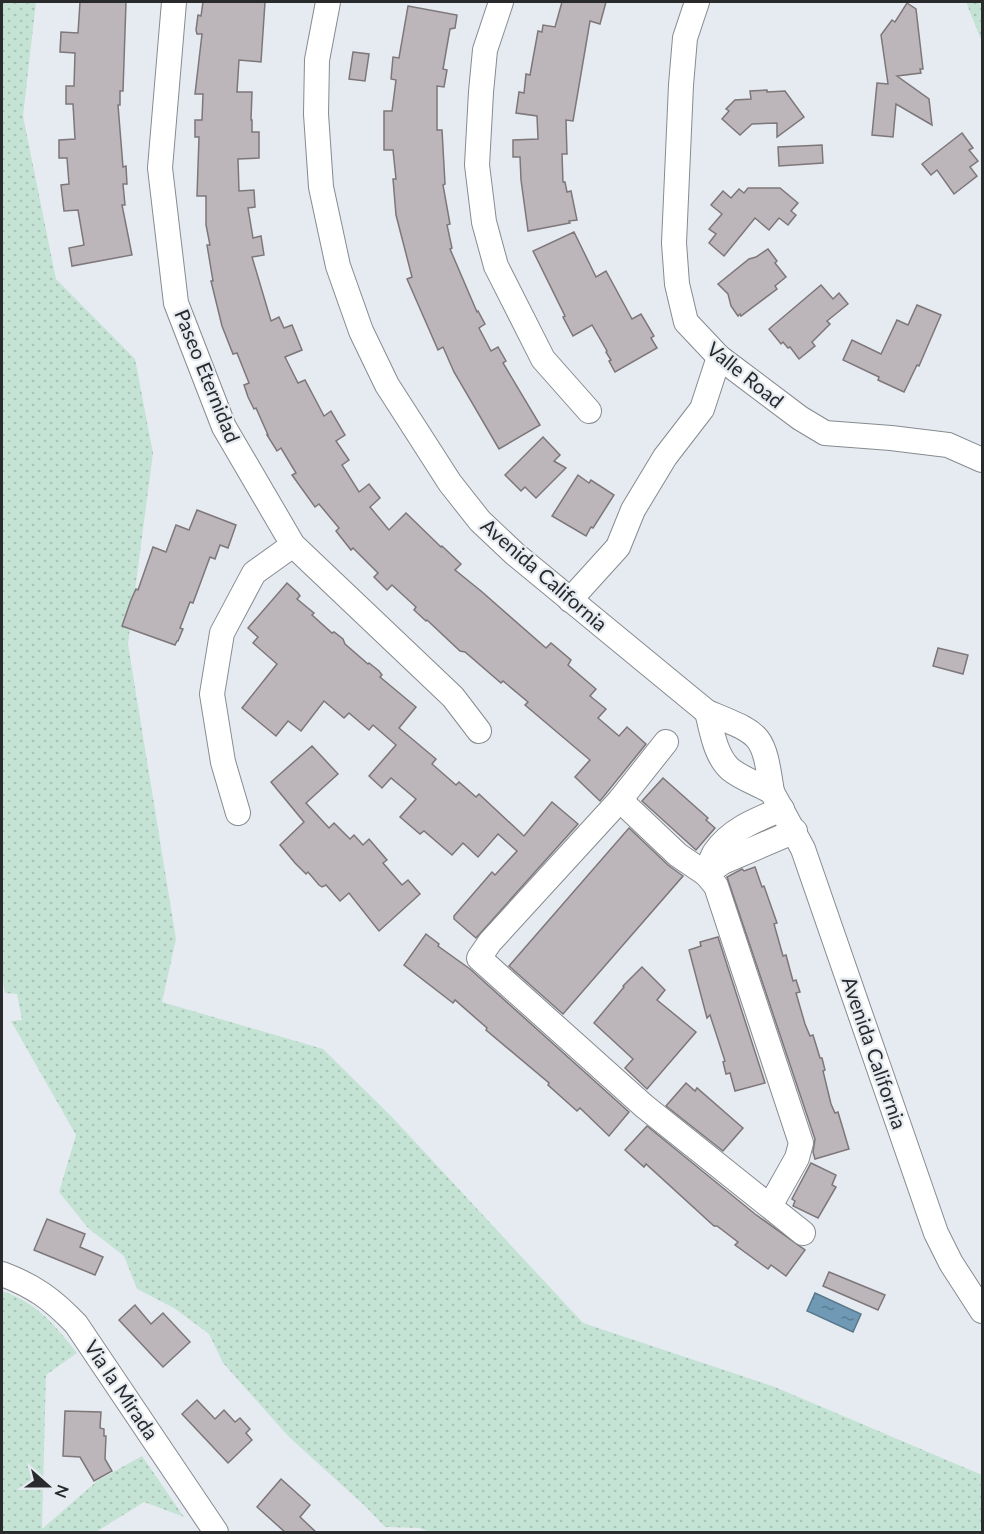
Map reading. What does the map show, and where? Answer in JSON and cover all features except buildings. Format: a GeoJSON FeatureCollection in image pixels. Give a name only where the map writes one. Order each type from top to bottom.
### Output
{"type":"FeatureCollection","features":[{"type":"Feature","properties":{"kind":"street","name":"Paseo Eternidad"},"geometry":{"type":"LineString","coordinates":[[174,2],[160,168],[177,303],[224,428],[293,545],[453,697],[479,731]]}},
{"type":"Feature","properties":{"kind":"street","name":"Avenida California"},"geometry":{"type":"LineString","coordinates":[[328,2],[317,60],[316,114],[321,187],[338,267],[361,331],[387,385],[450,483],[480,520],[501,541],[707,712],[744,728],[756,736],[765,752],[777,801],[795,831],[814,880],[936,1233],[951,1263],[982,1311]]}},
{"type":"Feature","properties":{"kind":"street"},"geometry":{"type":"LineString","coordinates":[[501,2],[485,50],[481,92],[477,165],[484,222],[496,266],[543,359],[589,411]]}},
{"type":"Feature","properties":{"kind":"street","name":"Valle Road"},"geometry":{"type":"LineString","coordinates":[[697,2],[685,38],[674,264],[686,322],[719,357],[800,418],[825,433],[891,438],[948,446],[982,460]]}},
{"type":"Feature","properties":{"kind":"street"},"geometry":{"type":"LineString","coordinates":[[570,600],[618,547],[633,510],[665,457],[702,409],[719,357]]}},
{"type":"Feature","properties":{"kind":"street"},"geometry":{"type":"LineString","coordinates":[[238,813],[223,762],[212,694],[222,633],[254,573],[293,545]]}},
{"type":"Feature","properties":{"kind":"street"},"geometry":{"type":"LineString","coordinates":[[706,874],[715,853],[727,839],[777,801],[724,762],[717,748],[707,712]]}},
{"type":"Feature","properties":{"kind":"street"},"geometry":{"type":"LineString","coordinates":[[666,742],[620,800],[478,958],[644,1106],[803,1233]]}},
{"type":"Feature","properties":{"kind":"street"},"geometry":{"type":"LineString","coordinates":[[620,800],[678,855],[706,874],[716,886],[801,1143],[798,1158],[770,1206]]}},
{"type":"Feature","properties":{"kind":"street"},"geometry":{"type":"LineString","coordinates":[[706,874],[723,862],[795,831]]}},
{"type":"Feature","properties":{"kind":"street","name":"Via la Mirada"},"geometry":{"type":"LineString","coordinates":[[2,1274],[22,1282],[53,1301],[76,1324],[216,1533]]}},
{"type":"Feature","properties":{"kind":"green space"},"geometry":{"type":"Polygon","coordinates":[[[2,2],[36,2],[23,116],[56,279],[135,359],[153,453],[128,644],[176,939],[162,1002],[323,1049],[391,1116],[583,1323],[775,1387],[982,1475],[982,1532],[430,1532],[419,1528],[385,1527],[289,1437],[223,1363],[209,1334],[174,1308],[137,1289],[124,1256],[88,1228],[59,1192],[76,1135],[11,1021],[22,1020],[17,994],[5,993],[2,974],[2,2]]]}},
{"type":"Feature","properties":{"kind":"green space"},"geometry":{"type":"Polygon","coordinates":[[[966,2],[982,2],[982,42],[966,2]]]}},
{"type":"Feature","properties":{"kind":"green space"},"geometry":{"type":"Polygon","coordinates":[[[2,1291],[25,1302],[44,1316],[77,1353],[46,1375],[42,1529],[97,1481],[142,1456],[184,1517],[144,1502],[96,1532],[2,1532],[2,1291]]]}},
{"type":"Feature","properties":{"kind":"water"},"geometry":{"type":"Polygon","coordinates":[[[815,1293],[861,1314],[853,1332],[807,1311],[815,1293]]]}}]}
